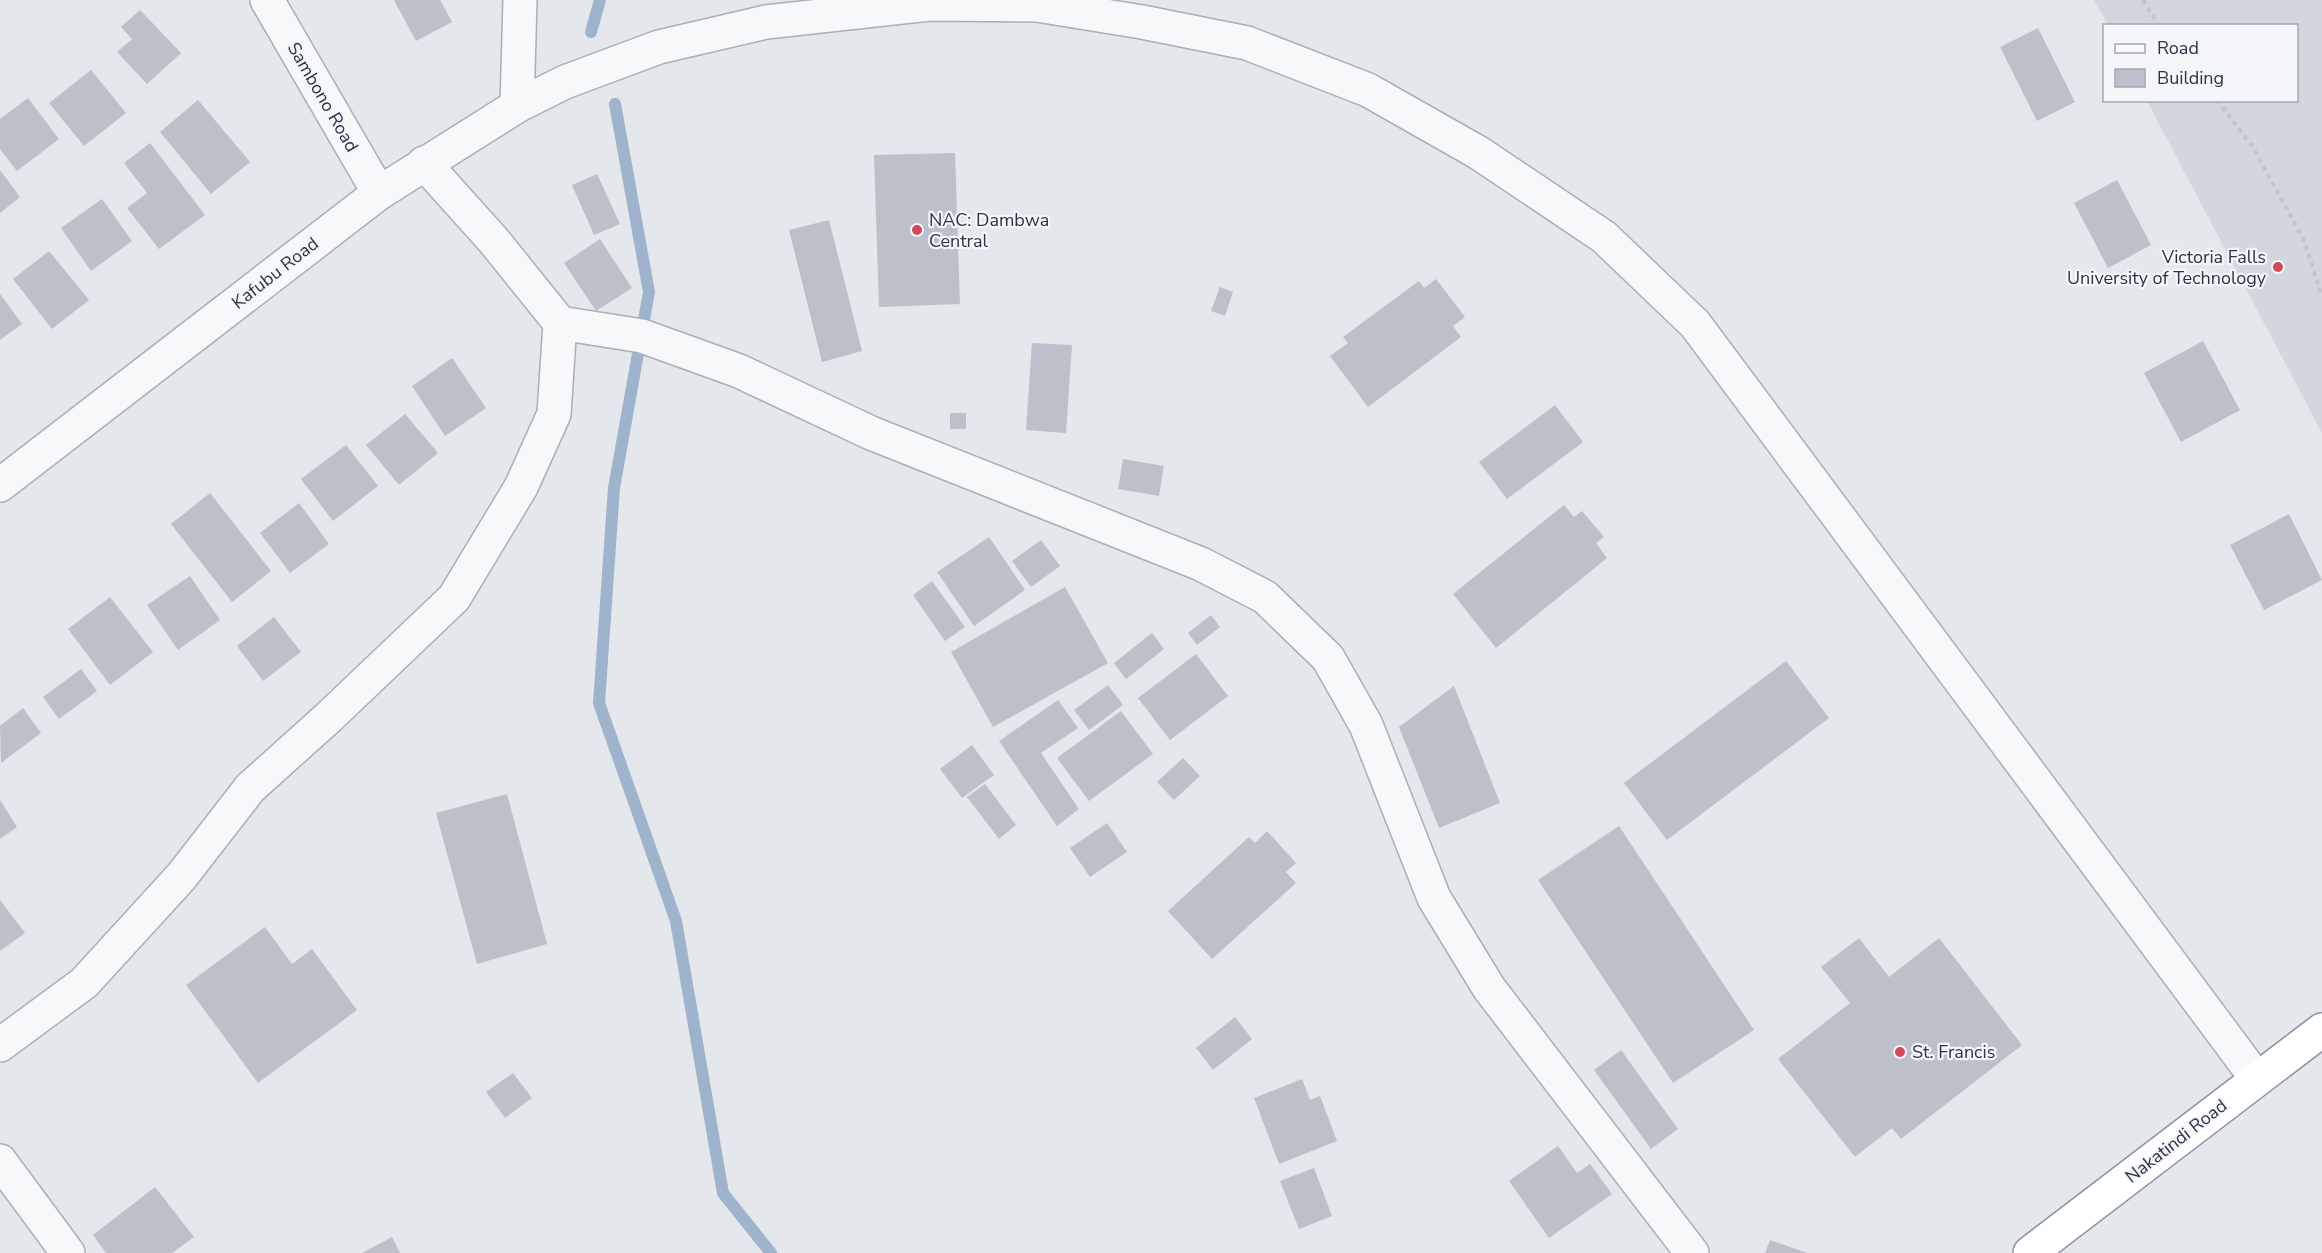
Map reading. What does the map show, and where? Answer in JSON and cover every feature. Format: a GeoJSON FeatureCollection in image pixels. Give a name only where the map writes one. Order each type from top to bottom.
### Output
{"type":"FeatureCollection","features":[{"type":"Feature","properties":{"kind":"highway","name":"Nakatindi Road"},"geometry":{"type":"LineString","coordinates":[[2047,1248],[2257,1079],[2322,1030]]}},
{"type":"Feature","properties":{"kind":"street","name":"Sambono Road"},"geometry":{"type":"LineString","coordinates":[[267,0],[379,193]]}},
{"type":"Feature","properties":{"kind":"street"},"geometry":{"type":"LineString","coordinates":[[517,106],[520,0]]}},
{"type":"Feature","properties":{"kind":"street","name":"Kafubu Road"},"geometry":{"type":"LineString","coordinates":[[0,485],[379,193],[424,163],[517,106],[565,82],[658,47],[766,22],[929,4],[1040,2],[1247,44],[1368,90],[1479,153],[1604,237],[1695,324],[2257,1079]]}},
{"type":"Feature","properties":{"kind":"street"},"geometry":{"type":"LineString","coordinates":[[0,1045],[84,983],[181,877],[250,788],[329,717],[453,598],[521,486],[555,414],[560,323],[494,241],[424,163]]}},
{"type":"Feature","properties":{"kind":"street"},"geometry":{"type":"LineString","coordinates":[[560,323],[642,336],[739,371],[871,433],[1201,564],[1265,597],[1328,658],[1350,696],[1366,725],[1434,898],[1489,988],[1692,1253]]}},
{"type":"Feature","properties":{"kind":"street"},"geometry":{"type":"LineString","coordinates":[[0,1161],[68,1253]]}},
{"type":"Feature","properties":{"kind":"path"},"geometry":{"type":"LineString","coordinates":[[2143,0],[2158,24]]}},
{"type":"Feature","properties":{"kind":"path"},"geometry":{"type":"LineString","coordinates":[[2219,102],[2252,146],[2303,238],[2322,296]]}},
{"type":"Feature","properties":{"kind":"shaded area","name":"Victoria Falls University of Technology"},"geometry":{"type":"Polygon","coordinates":[[[2094,0],[2322,0],[2322,433],[2148,102],[2298,102],[2298,24],[2107,24],[2094,0]]]}},
{"type":"Feature","properties":{"kind":"building"},"geometry":{"type":"Polygon","coordinates":[[[394,0],[440,0],[452,22],[416,41],[394,0]]]}},
{"type":"Feature","properties":{"kind":"building"},"geometry":{"type":"Polygon","coordinates":[[[140,10],[181,53],[147,84],[117,52],[132,39],[121,27],[140,10]]]}},
{"type":"Feature","properties":{"kind":"building"},"geometry":{"type":"Polygon","coordinates":[[[2038,28],[2075,102],[2037,121],[2000,47],[2038,28]]]}},
{"type":"Feature","properties":{"kind":"building"},"geometry":{"type":"Polygon","coordinates":[[[91,70],[126,113],[84,146],[49,103],[91,70]]]}},
{"type":"Feature","properties":{"kind":"building"},"geometry":{"type":"Polygon","coordinates":[[[28,98],[59,139],[17,171],[0,149],[0,119],[28,98]]]}},
{"type":"Feature","properties":{"kind":"building"},"geometry":{"type":"Polygon","coordinates":[[[198,100],[250,162],[211,194],[160,132],[198,100]]]}},
{"type":"Feature","properties":{"kind":"building"},"geometry":{"type":"Polygon","coordinates":[[[150,143],[205,215],[159,249],[127,208],[147,193],[124,163],[150,143]]]}},
{"type":"Feature","properties":{"kind":"building","name":"NAC: Dambwa Central"},"geometry":{"type":"Polygon","coordinates":[[[955,153],[960,304],[879,307],[874,155],[955,153]]]}},
{"type":"Feature","properties":{"kind":"building"},"geometry":{"type":"Polygon","coordinates":[[[0,170],[20,197],[0,213],[0,170]]]}},
{"type":"Feature","properties":{"kind":"building"},"geometry":{"type":"Polygon","coordinates":[[[597,174],[620,224],[594,235],[572,185],[597,174]]]}},
{"type":"Feature","properties":{"kind":"building"},"geometry":{"type":"Polygon","coordinates":[[[2117,180],[2151,245],[2108,268],[2074,203],[2117,180]]]}},
{"type":"Feature","properties":{"kind":"building"},"geometry":{"type":"Polygon","coordinates":[[[102,199],[132,241],[91,271],[61,228],[102,199]]]}},
{"type":"Feature","properties":{"kind":"building"},"geometry":{"type":"Polygon","coordinates":[[[829,220],[862,351],[822,362],[789,230],[829,220]]]}},
{"type":"Feature","properties":{"kind":"building"},"geometry":{"type":"Polygon","coordinates":[[[600,239],[632,288],[596,311],[564,263],[600,239]]]}},
{"type":"Feature","properties":{"kind":"building"},"geometry":{"type":"Polygon","coordinates":[[[49,251],[89,300],[52,329],[13,279],[49,251]]]}},
{"type":"Feature","properties":{"kind":"building"},"geometry":{"type":"Polygon","coordinates":[[[1436,279],[1465,317],[1453,326],[1461,337],[1368,407],[1330,356],[1348,343],[1343,337],[1419,281],[1424,288],[1436,279]]]}},
{"type":"Feature","properties":{"kind":"building"},"geometry":{"type":"Polygon","coordinates":[[[1220,287],[1233,292],[1225,316],[1211,311],[1220,287]]]}},
{"type":"Feature","properties":{"kind":"building"},"geometry":{"type":"Polygon","coordinates":[[[0,294],[22,324],[0,340],[0,294]]]}},
{"type":"Feature","properties":{"kind":"building"},"geometry":{"type":"Polygon","coordinates":[[[2203,341],[2240,410],[2181,442],[2144,373],[2203,341]]]}},
{"type":"Feature","properties":{"kind":"building"},"geometry":{"type":"Polygon","coordinates":[[[1032,343],[1072,345],[1066,433],[1026,430],[1032,343]]]}},
{"type":"Feature","properties":{"kind":"building"},"geometry":{"type":"Polygon","coordinates":[[[452,358],[486,408],[445,436],[412,386],[452,358]]]}},
{"type":"Feature","properties":{"kind":"building"},"geometry":{"type":"Polygon","coordinates":[[[1555,405],[1583,442],[1507,499],[1479,462],[1555,405]]]}},
{"type":"Feature","properties":{"kind":"building"},"geometry":{"type":"Polygon","coordinates":[[[950,413],[966,413],[966,429],[950,429],[950,413]]]}},
{"type":"Feature","properties":{"kind":"building"},"geometry":{"type":"Polygon","coordinates":[[[405,414],[438,453],[399,485],[366,445],[405,414]]]}},
{"type":"Feature","properties":{"kind":"building"},"geometry":{"type":"Polygon","coordinates":[[[346,445],[378,486],[333,521],[301,479],[346,445]]]}},
{"type":"Feature","properties":{"kind":"building"},"geometry":{"type":"Polygon","coordinates":[[[1123,459],[1164,466],[1159,496],[1118,489],[1123,459]]]}},
{"type":"Feature","properties":{"kind":"building"},"geometry":{"type":"Polygon","coordinates":[[[210,493],[271,571],[232,602],[171,524],[210,493]]]}},
{"type":"Feature","properties":{"kind":"building"},"geometry":{"type":"Polygon","coordinates":[[[299,503],[329,544],[290,573],[260,533],[299,503]]]}},
{"type":"Feature","properties":{"kind":"building"},"geometry":{"type":"Polygon","coordinates":[[[1564,505],[1574,517],[1582,511],[1604,537],[1596,543],[1607,558],[1496,648],[1453,594],[1564,505]]]}},
{"type":"Feature","properties":{"kind":"building"},"geometry":{"type":"Polygon","coordinates":[[[2289,514],[2322,580],[2264,610],[2230,545],[2289,514]]]}},
{"type":"Feature","properties":{"kind":"building"},"geometry":{"type":"Polygon","coordinates":[[[989,537],[1025,590],[974,626],[937,572],[989,537]]]}},
{"type":"Feature","properties":{"kind":"building"},"geometry":{"type":"Polygon","coordinates":[[[1041,540],[1060,566],[1031,587],[1012,561],[1041,540]]]}},
{"type":"Feature","properties":{"kind":"building"},"geometry":{"type":"Polygon","coordinates":[[[190,576],[220,620],[178,650],[147,605],[190,576]]]}},
{"type":"Feature","properties":{"kind":"building"},"geometry":{"type":"Polygon","coordinates":[[[932,581],[965,627],[945,641],[913,595],[932,581]]]}},
{"type":"Feature","properties":{"kind":"building"},"geometry":{"type":"Polygon","coordinates":[[[1065,587],[1108,663],[993,727],[951,652],[1065,587]]]}},
{"type":"Feature","properties":{"kind":"building"},"geometry":{"type":"Polygon","coordinates":[[[110,597],[153,652],[110,685],[68,629],[110,597]]]}},
{"type":"Feature","properties":{"kind":"building"},"geometry":{"type":"Polygon","coordinates":[[[1211,615],[1220,627],[1197,645],[1188,633],[1211,615]]]}},
{"type":"Feature","properties":{"kind":"building"},"geometry":{"type":"Polygon","coordinates":[[[274,617],[301,652],[263,681],[237,646],[274,617]]]}},
{"type":"Feature","properties":{"kind":"building"},"geometry":{"type":"Polygon","coordinates":[[[1152,633],[1164,649],[1126,679],[1114,663],[1152,633]]]}},
{"type":"Feature","properties":{"kind":"building"},"geometry":{"type":"Polygon","coordinates":[[[1196,654],[1228,696],[1170,740],[1138,698],[1196,654]]]}},
{"type":"Feature","properties":{"kind":"building"},"geometry":{"type":"Polygon","coordinates":[[[1786,661],[1829,718],[1667,840],[1624,783],[1786,661]]]}},
{"type":"Feature","properties":{"kind":"building"},"geometry":{"type":"Polygon","coordinates":[[[81,669],[97,691],[59,719],[43,697],[81,669]]]}},
{"type":"Feature","properties":{"kind":"building"},"geometry":{"type":"Polygon","coordinates":[[[1108,685],[1123,705],[1089,730],[1074,710],[1108,685]]]}},
{"type":"Feature","properties":{"kind":"building"},"geometry":{"type":"Polygon","coordinates":[[[1454,686],[1500,803],[1439,828],[1399,727],[1454,686]]]}},
{"type":"Feature","properties":{"kind":"building"},"geometry":{"type":"Polygon","coordinates":[[[1058,700],[1078,728],[1041,753],[1079,809],[1057,826],[999,741],[1058,700]]]}},
{"type":"Feature","properties":{"kind":"building"},"geometry":{"type":"Polygon","coordinates":[[[23,708],[41,733],[1,763],[0,726],[23,708]]]}},
{"type":"Feature","properties":{"kind":"building"},"geometry":{"type":"Polygon","coordinates":[[[1121,711],[1153,754],[1089,801],[1057,758],[1121,711]]]}},
{"type":"Feature","properties":{"kind":"building"},"geometry":{"type":"Polygon","coordinates":[[[972,745],[994,775],[962,798],[940,769],[972,745]]]}},
{"type":"Feature","properties":{"kind":"building"},"geometry":{"type":"Polygon","coordinates":[[[1183,758],[1200,776],[1174,800],[1157,782],[1183,758]]]}},
{"type":"Feature","properties":{"kind":"building"},"geometry":{"type":"Polygon","coordinates":[[[985,784],[1016,825],[999,839],[967,797],[985,784]]]}},
{"type":"Feature","properties":{"kind":"building"},"geometry":{"type":"Polygon","coordinates":[[[507,794],[547,944],[477,964],[436,813],[507,794]]]}},
{"type":"Feature","properties":{"kind":"building"},"geometry":{"type":"Polygon","coordinates":[[[0,800],[17,827],[0,839],[0,800]]]}},
{"type":"Feature","properties":{"kind":"building"},"geometry":{"type":"Polygon","coordinates":[[[1107,823],[1127,852],[1090,877],[1070,848],[1107,823]]]}},
{"type":"Feature","properties":{"kind":"building"},"geometry":{"type":"Polygon","coordinates":[[[1619,826],[1754,1030],[1673,1083],[1538,880],[1619,826]]]}},
{"type":"Feature","properties":{"kind":"building"},"geometry":{"type":"Polygon","coordinates":[[[1267,831],[1296,863],[1286,872],[1296,883],[1212,959],[1168,911],[1249,837],[1255,843],[1267,831]]]}},
{"type":"Feature","properties":{"kind":"building"},"geometry":{"type":"Polygon","coordinates":[[[0,900],[25,933],[0,951],[0,900]]]}},
{"type":"Feature","properties":{"kind":"building"},"geometry":{"type":"Polygon","coordinates":[[[265,927],[292,964],[312,949],[357,1010],[258,1083],[186,985],[265,927]]]}},
{"type":"Feature","properties":{"kind":"building","name":"St. Francis"},"geometry":{"type":"Polygon","coordinates":[[[1859,938],[1889,977],[1939,938],[2022,1045],[1901,1139],[1892,1128],[1855,1157],[1778,1059],[1850,1003],[1821,967],[1859,938]]]}},
{"type":"Feature","properties":{"kind":"building"},"geometry":{"type":"Polygon","coordinates":[[[1235,1017],[1252,1039],[1213,1070],[1196,1048],[1235,1017]]]}},
{"type":"Feature","properties":{"kind":"building"},"geometry":{"type":"Polygon","coordinates":[[[1621,1050],[1678,1129],[1651,1149],[1594,1070],[1621,1050]]]}},
{"type":"Feature","properties":{"kind":"building"},"geometry":{"type":"Polygon","coordinates":[[[513,1073],[532,1098],[505,1118],[486,1092],[513,1073]]]}},
{"type":"Feature","properties":{"kind":"building"},"geometry":{"type":"Polygon","coordinates":[[[1302,1079],[1310,1100],[1320,1096],[1337,1141],[1279,1164],[1254,1098],[1302,1079]]]}},
{"type":"Feature","properties":{"kind":"building"},"geometry":{"type":"Polygon","coordinates":[[[1558,1146],[1577,1173],[1590,1164],[1612,1194],[1549,1238],[1509,1181],[1558,1146]]]}},
{"type":"Feature","properties":{"kind":"building"},"geometry":{"type":"Polygon","coordinates":[[[1314,1168],[1332,1216],[1299,1229],[1280,1181],[1314,1168]]]}},
{"type":"Feature","properties":{"kind":"building"},"geometry":{"type":"Polygon","coordinates":[[[155,1187],[194,1237],[172,1253],[106,1253],[93,1235],[155,1187]]]}},
{"type":"Feature","properties":{"kind":"building"},"geometry":{"type":"Polygon","coordinates":[[[392,1237],[400,1253],[362,1253],[392,1237]]]}},
{"type":"Feature","properties":{"kind":"building"},"geometry":{"type":"Polygon","coordinates":[[[1770,1240],[1807,1253],[1765,1253],[1770,1240]]]}},
{"type":"Feature","properties":{"kind":"waterway"},"geometry":{"type":"LineString","coordinates":[[591,32],[600,0]]}},
{"type":"Feature","properties":{"kind":"waterway"},"geometry":{"type":"LineString","coordinates":[[615,104],[649,292],[614,488],[599,703],[676,921],[723,1193],[771,1253]]}},
{"type":"Feature","properties":{"kind":"place","name":"NAC: Dambwa Central"},"geometry":{"type":"Point","coordinates":[917,230]}},
{"type":"Feature","properties":{"kind":"place","name":"Victoria Falls University of Technology"},"geometry":{"type":"Point","coordinates":[2278,267]}},
{"type":"Feature","properties":{"kind":"place","name":"St. Francis"},"geometry":{"type":"Point","coordinates":[1900,1052]}}]}
